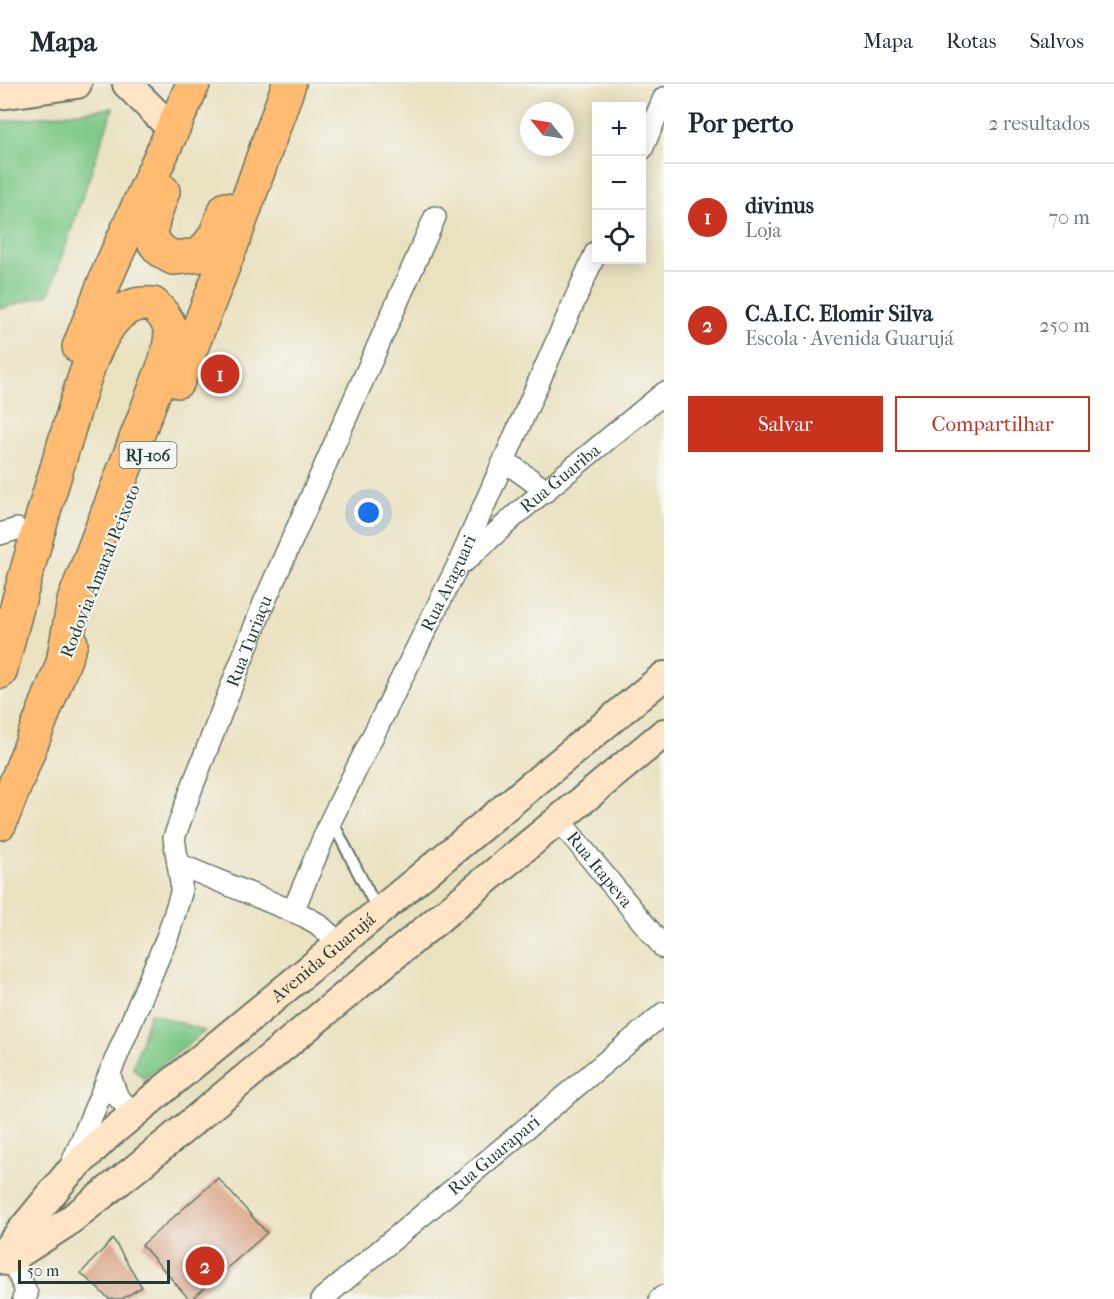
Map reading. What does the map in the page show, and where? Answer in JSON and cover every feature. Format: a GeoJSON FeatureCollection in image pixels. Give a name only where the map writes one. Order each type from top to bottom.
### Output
{"type":"FeatureCollection","features":[{"type":"Feature","properties":{"kind":"highway"},"geometry":{"type":"LineString","coordinates":[[0,598],[8,531],[109,271],[192,84]]}},
{"type":"Feature","properties":{"kind":"highway"},"geometry":{"type":"LineString","coordinates":[[208,84],[162,191],[153,222],[150,237],[155,246],[173,258],[201,255],[215,236],[248,158],[273,84]]}},
{"type":"Feature","properties":{"kind":"highway","name":"Rodovia Amaral Peixoto"},"geometry":{"type":"LineString","coordinates":[[0,823],[208,306],[289,84]]}},
{"type":"Feature","properties":{"kind":"highway"},"geometry":{"type":"LineString","coordinates":[[0,672],[28,561],[81,388],[101,339],[115,318],[127,307],[139,303],[153,304],[168,318],[172,339],[165,363],[74,601],[63,662]]}},
{"type":"Feature","properties":{"kind":"street"},"geometry":{"type":"LineString","coordinates":[[127,84],[171,128]]}},
{"type":"Feature","properties":{"kind":"street"},"geometry":{"type":"LineString","coordinates":[[0,95],[60,85]]}},
{"type":"Feature","properties":{"kind":"street"},"geometry":{"type":"LineString","coordinates":[[646,140],[664,98]]}},
{"type":"Feature","properties":{"kind":"street","name":"Rua Turiaçu"},"geometry":{"type":"LineString","coordinates":[[67,1175],[168,935],[181,893],[174,838],[176,829],[264,603],[435,218]]}},
{"type":"Feature","properties":{"kind":"street","name":"Rua Araguari"},"geometry":{"type":"LineString","coordinates":[[293,910],[331,820],[458,567],[592,263]]}},
{"type":"Feature","properties":{"kind":"street","name":"Rua Guariba"},"geometry":{"type":"LineString","coordinates":[[458,567],[519,512],[664,393]]}},
{"type":"Feature","properties":{"kind":"street"},"geometry":{"type":"LineString","coordinates":[[505,461],[546,491]]}},
{"type":"Feature","properties":{"kind":"street","name":"Avenida Guarujá"},"geometry":{"type":"LineString","coordinates":[[4,1260],[67,1175],[107,1136],[664,676]]}},
{"type":"Feature","properties":{"kind":"street"},"geometry":{"type":"LineString","coordinates":[[29,1297],[4,1260],[86,1208],[664,733]]}},
{"type":"Feature","properties":{"kind":"street","name":"Rua Itapeva"},"geometry":{"type":"LineString","coordinates":[[558,820],[664,948]]}},
{"type":"Feature","properties":{"kind":"street"},"geometry":{"type":"LineString","coordinates":[[178,864],[293,910],[318,924],[339,944]]}},
{"type":"Feature","properties":{"kind":"street"},"geometry":{"type":"LineString","coordinates":[[379,912],[405,946]]}},
{"type":"Feature","properties":{"kind":"street","name":"Rua Guarapari"},"geometry":{"type":"LineString","coordinates":[[322,1299],[664,1013]]}},
{"type":"Feature","properties":{"kind":"street"},"geometry":{"type":"LineString","coordinates":[[110,1076],[117,1096],[162,1146]]}},
{"type":"Feature","properties":{"kind":"street"},"geometry":{"type":"LineString","coordinates":[[660,1299],[664,1296]]}},
{"type":"Feature","properties":{"kind":"lane"},"geometry":{"type":"LineString","coordinates":[[331,820],[379,912]]}},
{"type":"Feature","properties":{"kind":"green space"},"geometry":{"type":"Polygon","coordinates":[[[113,108],[49,294],[0,309],[0,122],[113,108]]]}},
{"type":"Feature","properties":{"kind":"green space"},"geometry":{"type":"Polygon","coordinates":[[[150,1013],[205,1031],[144,1079],[133,1068],[150,1013]]]}},
{"type":"Feature","properties":{"kind":"building"},"geometry":{"type":"Polygon","coordinates":[[[218,1178],[267,1233],[192,1299],[189,1299],[142,1245],[218,1178]]]}},
{"type":"Feature","properties":{"kind":"building"},"geometry":{"type":"Polygon","coordinates":[[[113,1239],[142,1287],[122,1299],[109,1299],[81,1273],[113,1239]]]}},
{"type":"Feature","properties":{"kind":"place","name":"divinus"},"geometry":{"type":"Point","coordinates":[220,374]}},
{"type":"Feature","properties":{"kind":"place","name":"C.A.I.C. Elomir Silva"},"geometry":{"type":"Point","coordinates":[205,1266]}}]}
